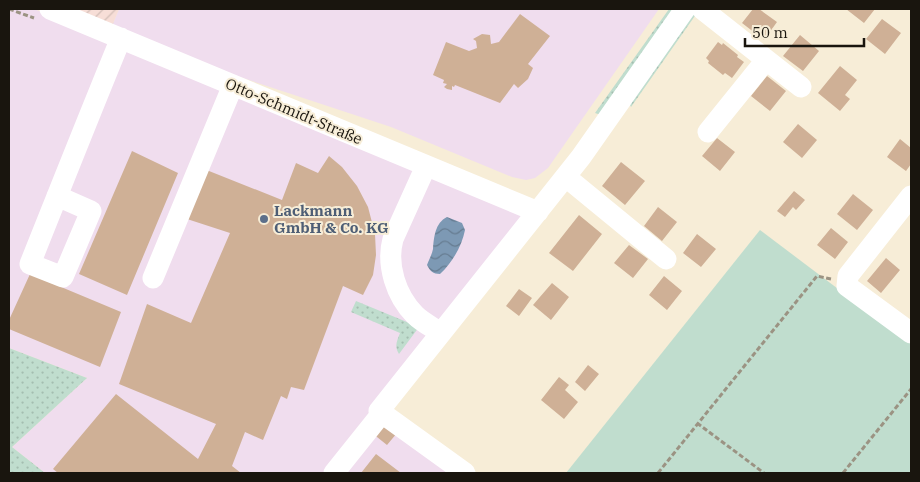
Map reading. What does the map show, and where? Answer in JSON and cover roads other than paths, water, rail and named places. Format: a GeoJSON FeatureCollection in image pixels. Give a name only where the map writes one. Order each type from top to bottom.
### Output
{"type":"FeatureCollection","features":[{"type":"Feature","properties":{"kind":"street","name":"Otto-Schmidt-Straße"},"geometry":{"type":"LineString","coordinates":[[50,9],[538,212]]}},
{"type":"Feature","properties":{"kind":"street"},"geometry":{"type":"LineString","coordinates":[[334,473],[441,333],[566,177],[600,132],[685,9]]}},
{"type":"Feature","properties":{"kind":"street"},"geometry":{"type":"LineString","coordinates":[[702,9],[801,87]]}},
{"type":"Feature","properties":{"kind":"street"},"geometry":{"type":"LineString","coordinates":[[57,196],[121,38]]}},
{"type":"Feature","properties":{"kind":"street"},"geometry":{"type":"LineString","coordinates":[[708,132],[766,60]]}},
{"type":"Feature","properties":{"kind":"street"},"geometry":{"type":"LineString","coordinates":[[154,278],[233,85]]}},
{"type":"Feature","properties":{"kind":"street"},"geometry":{"type":"LineString","coordinates":[[426,166],[393,239],[390,251],[391,265],[402,298],[410,309],[421,320],[441,333]]}},
{"type":"Feature","properties":{"kind":"street"},"geometry":{"type":"LineString","coordinates":[[566,177],[666,259]]}},
{"type":"Feature","properties":{"kind":"street"},"geometry":{"type":"LineString","coordinates":[[911,196],[842,283],[911,333]]}},
{"type":"Feature","properties":{"kind":"street"},"geometry":{"type":"LineString","coordinates":[[380,412],[466,473]]}},
{"type":"Feature","properties":{"kind":"water"},"geometry":{"type":"Polygon","coordinates":[[[447,217],[462,223],[465,230],[459,248],[444,270],[438,274],[432,272],[427,265],[433,251],[438,227],[447,217]]]}},
{"type":"Feature","properties":{"kind":"place","name":"Lackmann GmbH & Co. KG"},"geometry":{"type":"Point","coordinates":[264,219]}}]}
